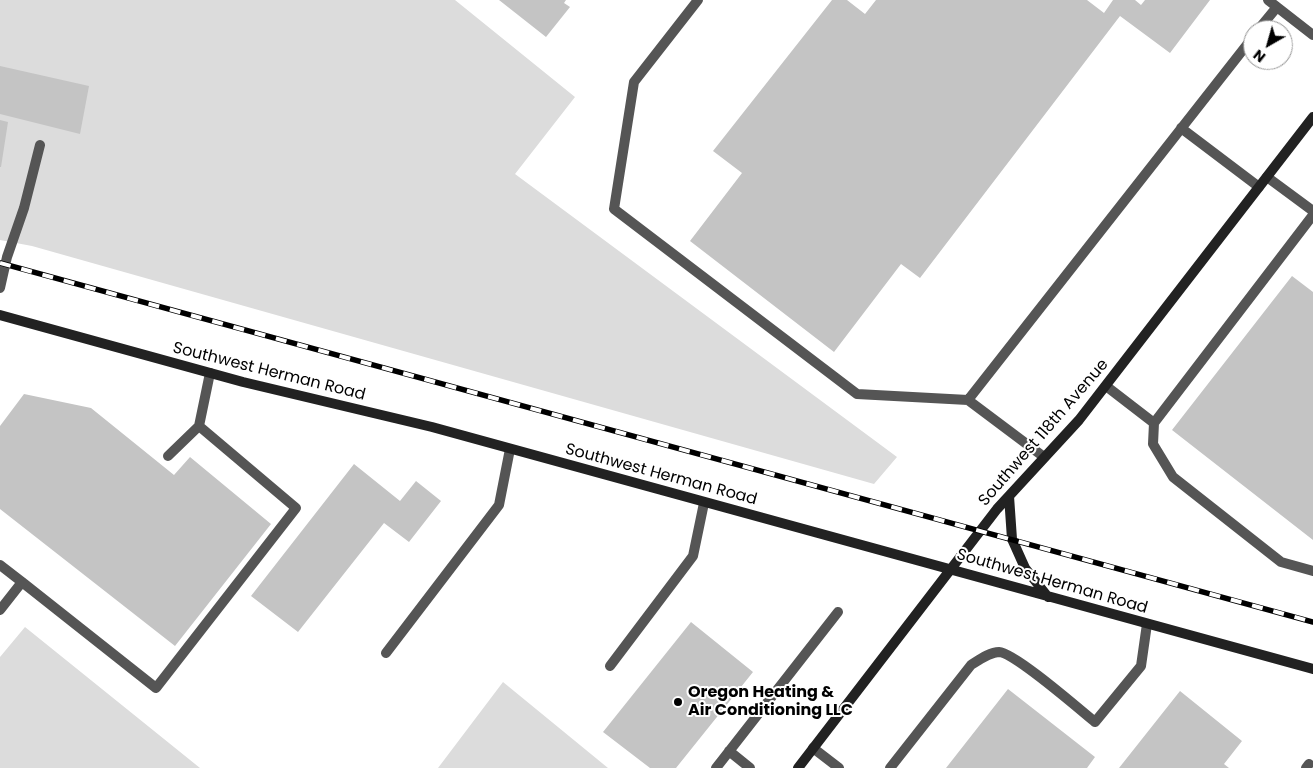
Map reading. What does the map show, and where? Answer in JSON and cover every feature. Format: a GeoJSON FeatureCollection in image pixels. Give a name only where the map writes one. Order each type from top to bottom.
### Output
{"type":"FeatureCollection","features":[{"type":"Feature","properties":{"kind":"main road","name":"Southwest 118th Avenue"},"geometry":{"type":"LineString","coordinates":[[798,768],[1009,496],[1079,420],[1106,386],[1313,117]]}},
{"type":"Feature","properties":{"kind":"main road","name":"Southwest Herman Road"},"geometry":{"type":"LineString","coordinates":[[0,315],[210,373],[510,449],[1313,669]]}},
{"type":"Feature","properties":{"kind":"main road"},"geometry":{"type":"LineString","coordinates":[[1009,496],[1012,539],[1025,568],[1048,597]]}},
{"type":"Feature","properties":{"kind":"lane"},"geometry":{"type":"LineString","coordinates":[[698,0],[634,82],[614,209],[857,394],[968,400],[1044,457]]}},
{"type":"Feature","properties":{"kind":"lane"},"geometry":{"type":"LineString","coordinates":[[1268,0],[1313,35]]}},
{"type":"Feature","properties":{"kind":"lane"},"geometry":{"type":"LineString","coordinates":[[1266,20],[1276,7]]}},
{"type":"Feature","properties":{"kind":"lane"},"geometry":{"type":"LineString","coordinates":[[968,400],[1243,50]]}},
{"type":"Feature","properties":{"kind":"lane"},"geometry":{"type":"LineString","coordinates":[[1181,128],[1259,188]]}},
{"type":"Feature","properties":{"kind":"lane"},"geometry":{"type":"LineString","coordinates":[[0,288],[7,257],[24,208],[40,144]]}},
{"type":"Feature","properties":{"kind":"lane"},"geometry":{"type":"LineString","coordinates":[[1267,177],[1313,211]]}},
{"type":"Feature","properties":{"kind":"lane"},"geometry":{"type":"LineString","coordinates":[[1313,215],[1154,424],[1154,444],[1172,477],[1281,562],[1313,571]]}},
{"type":"Feature","properties":{"kind":"lane"},"geometry":{"type":"LineString","coordinates":[[168,456],[199,426],[210,373]]}},
{"type":"Feature","properties":{"kind":"lane"},"geometry":{"type":"LineString","coordinates":[[1106,386],[1154,424]]}},
{"type":"Feature","properties":{"kind":"lane"},"geometry":{"type":"LineString","coordinates":[[0,565],[156,688],[296,508],[199,426]]}},
{"type":"Feature","properties":{"kind":"lane"},"geometry":{"type":"LineString","coordinates":[[386,654],[499,505],[510,449]]}},
{"type":"Feature","properties":{"kind":"lane"},"geometry":{"type":"LineString","coordinates":[[610,666],[693,556],[704,502]]}},
{"type":"Feature","properties":{"kind":"lane"},"geometry":{"type":"LineString","coordinates":[[0,610],[22,582]]}},
{"type":"Feature","properties":{"kind":"lane"},"geometry":{"type":"LineString","coordinates":[[716,768],[838,612]]}},
{"type":"Feature","properties":{"kind":"lane"},"geometry":{"type":"LineString","coordinates":[[890,768],[971,665],[982,657],[999,652],[1017,660],[1095,722],[1141,666],[1147,624]]}},
{"type":"Feature","properties":{"kind":"lane"},"geometry":{"type":"LineString","coordinates":[[813,748],[839,768]]}},
{"type":"Feature","properties":{"kind":"lane"},"geometry":{"type":"LineString","coordinates":[[729,752],[750,768]]}},
{"type":"Feature","properties":{"kind":"shaded area"},"geometry":{"type":"Polygon","coordinates":[[[0,0],[455,0],[575,97],[515,174],[897,457],[874,484],[32,246],[0,240],[0,0]]]}},
{"type":"Feature","properties":{"kind":"shaded area"},"geometry":{"type":"Polygon","coordinates":[[[25,627],[200,768],[0,768],[0,657],[25,627]]]}},
{"type":"Feature","properties":{"kind":"shaded area"},"geometry":{"type":"Polygon","coordinates":[[[503,682],[608,768],[438,768],[503,682]]]}},
{"type":"Feature","properties":{"kind":"building"},"geometry":{"type":"Polygon","coordinates":[[[499,0],[566,0],[564,3],[570,7],[546,37],[499,0]]]}},
{"type":"Feature","properties":{"kind":"building"},"geometry":{"type":"Polygon","coordinates":[[[832,0],[847,0],[865,14],[876,0],[1087,0],[1104,13],[1113,0],[1135,0],[1141,5],[1145,0],[1210,0],[1170,53],[1120,16],[920,278],[901,264],[834,352],[690,241],[742,173],[713,151],[832,0]]]}},
{"type":"Feature","properties":{"kind":"building"},"geometry":{"type":"Polygon","coordinates":[[[0,66],[89,86],[80,134],[0,114],[0,66]]]}},
{"type":"Feature","properties":{"kind":"building"},"geometry":{"type":"Polygon","coordinates":[[[0,120],[8,122],[1,167],[0,167],[0,120]]]}},
{"type":"Feature","properties":{"kind":"building"},"geometry":{"type":"Polygon","coordinates":[[[1292,276],[1313,292],[1313,540],[1172,430],[1292,276]]]}},
{"type":"Feature","properties":{"kind":"building"},"geometry":{"type":"Polygon","coordinates":[[[24,394],[91,408],[174,475],[190,457],[271,524],[175,646],[0,509],[0,426],[24,394]]]}},
{"type":"Feature","properties":{"kind":"building"},"geometry":{"type":"Polygon","coordinates":[[[354,464],[400,501],[416,481],[441,501],[409,542],[384,523],[298,632],[251,596],[354,464]]]}},
{"type":"Feature","properties":{"kind":"building","name":"Oregon Heating & Air Conditioning LLC"},"geometry":{"type":"Polygon","coordinates":[[[691,622],[753,672],[676,768],[650,768],[603,732],[691,622]]]}},
{"type":"Feature","properties":{"kind":"building"},"geometry":{"type":"Polygon","coordinates":[[[1008,689],[1095,757],[1087,768],[946,768],[1008,689]]]}},
{"type":"Feature","properties":{"kind":"building"},"geometry":{"type":"Polygon","coordinates":[[[1180,691],[1242,741],[1224,764],[1229,768],[1119,768],[1180,691]]]}},
{"type":"Feature","properties":{"kind":"railway"},"geometry":{"type":"LineString","coordinates":[[0,263],[1313,622]]}},
{"type":"Feature","properties":{"kind":"place","name":"Oregon Heating & Air Conditioning LLC"},"geometry":{"type":"Point","coordinates":[678,702]}}]}
